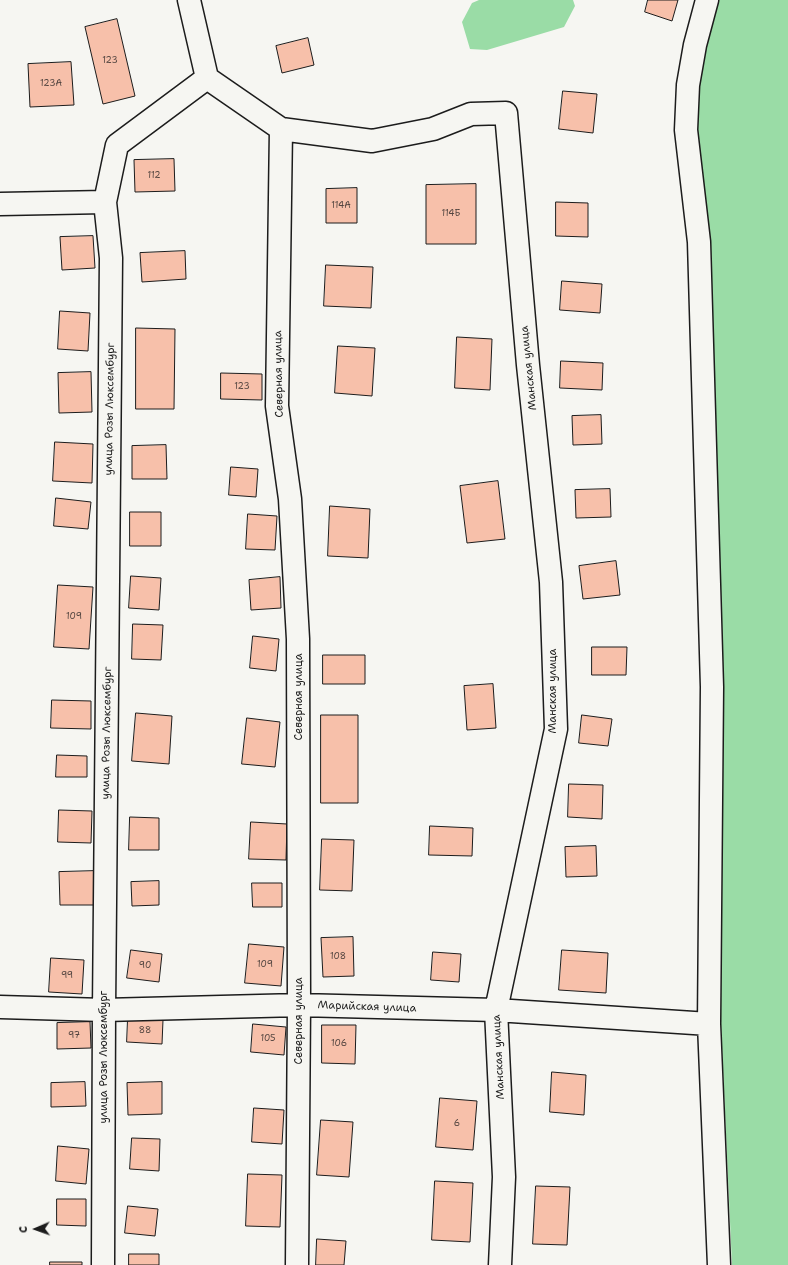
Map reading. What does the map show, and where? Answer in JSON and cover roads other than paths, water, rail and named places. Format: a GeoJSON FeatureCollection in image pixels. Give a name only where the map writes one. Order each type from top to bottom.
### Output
{"type":"FeatureCollection","features":[{"type":"Feature","properties":{"kind":"street"},"geometry":{"type":"LineString","coordinates":[[189,0],[207,78],[281,129]]}},
{"type":"Feature","properties":{"kind":"street"},"geometry":{"type":"LineString","coordinates":[[707,0],[694,45],[688,85],[686,130],[699,242],[712,687],[709,1024],[719,1265]]}},
{"type":"Feature","properties":{"kind":"street","name":"улица Розы Люксембург"},"geometry":{"type":"LineString","coordinates":[[103,1265],[111,258],[105,202],[117,145],[207,78]]}},
{"type":"Feature","properties":{"kind":"street","name":"Манская улица"},"geometry":{"type":"LineString","coordinates":[[281,129],[372,140],[433,129],[471,114],[506,113],[528,364],[551,582],[556,729],[496,1010],[504,1177],[500,1265]]}},
{"type":"Feature","properties":{"kind":"street","name":"Северная улица"},"geometry":{"type":"LineString","coordinates":[[281,129],[277,406],[290,499],[298,639],[299,1005],[297,1265]]}},
{"type":"Feature","properties":{"kind":"street"},"geometry":{"type":"LineString","coordinates":[[0,204],[105,202]]}},
{"type":"Feature","properties":{"kind":"street","name":"Марийская улица"},"geometry":{"type":"LineString","coordinates":[[0,1007],[104,1010],[299,1005],[496,1010],[709,1024]]}}]}
